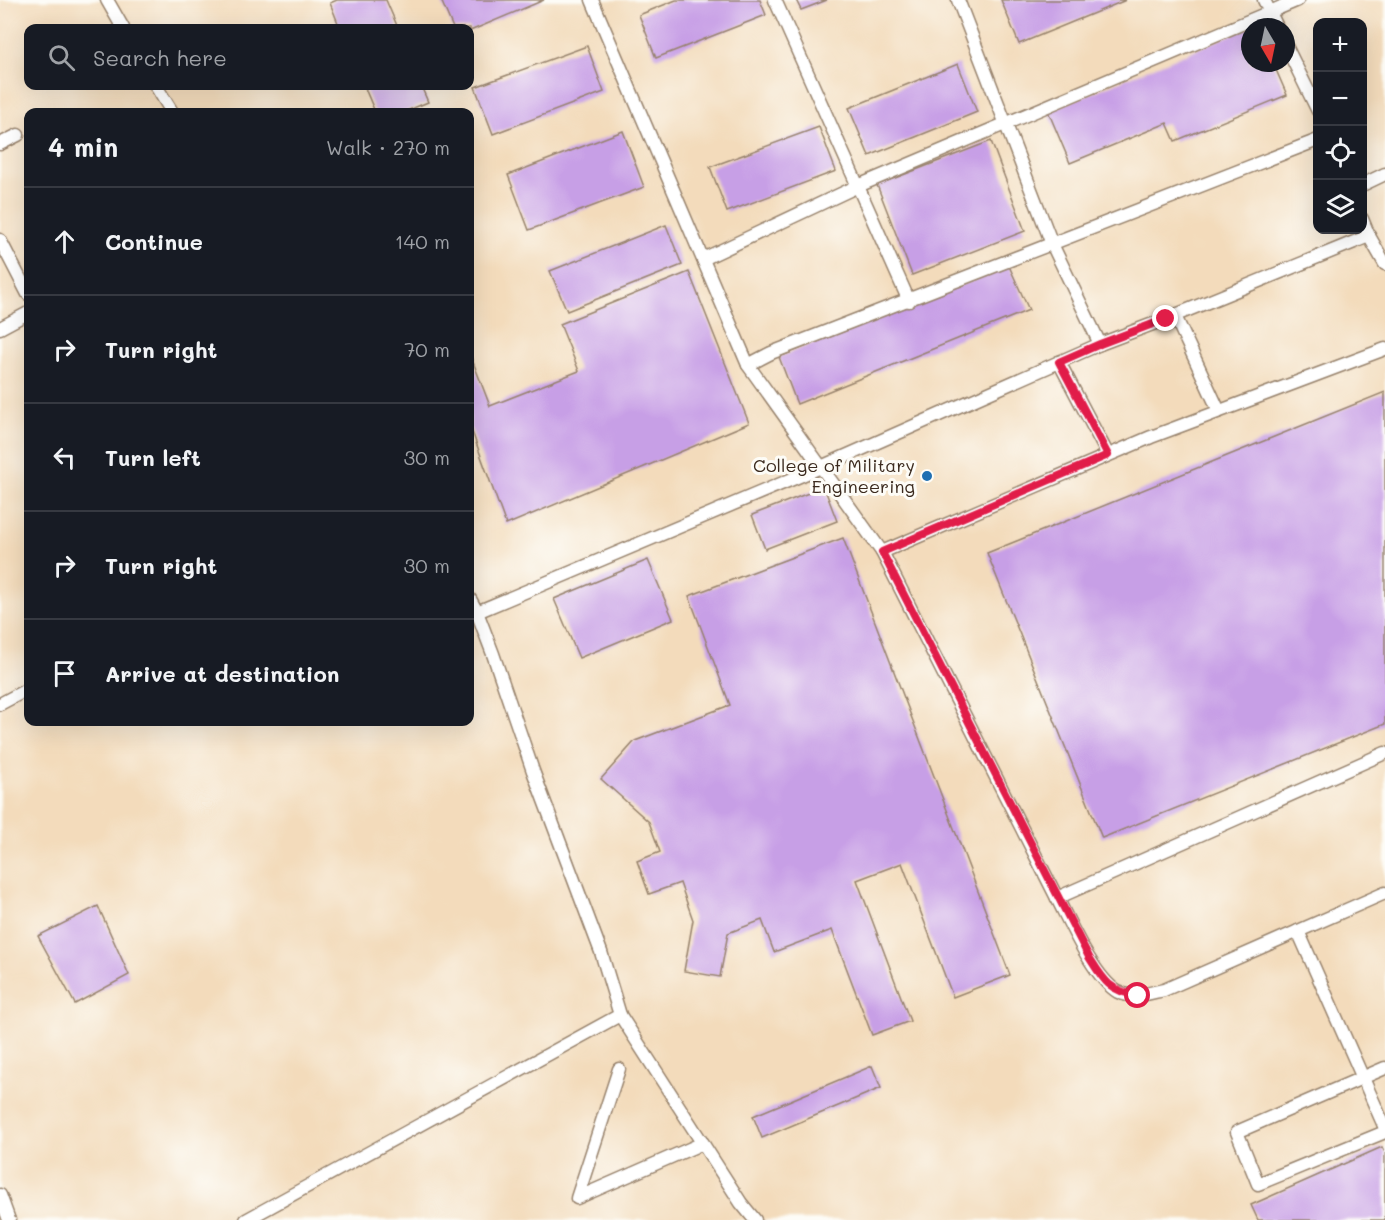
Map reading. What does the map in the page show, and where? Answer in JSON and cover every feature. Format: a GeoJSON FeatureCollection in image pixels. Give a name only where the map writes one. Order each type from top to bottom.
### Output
{"type":"FeatureCollection","features":[{"type":"Feature","properties":{"kind":"lane"},"geometry":{"type":"LineString","coordinates":[[107,0],[121,24]]}},
{"type":"Feature","properties":{"kind":"lane"},"geometry":{"type":"LineString","coordinates":[[592,0],[748,365],[882,552],[1057,898],[1089,957],[1105,981],[1119,993],[1138,996],[1164,990],[1385,893]]}},
{"type":"Feature","properties":{"kind":"lane"},"geometry":{"type":"LineString","coordinates":[[775,0],[909,301]]}},
{"type":"Feature","properties":{"kind":"lane"},"geometry":{"type":"LineString","coordinates":[[958,0],[1052,244],[1100,344]]}},
{"type":"Feature","properties":{"kind":"lane"},"geometry":{"type":"LineString","coordinates":[[1264,0],[1272,18]]}},
{"type":"Feature","properties":{"kind":"lane"},"geometry":{"type":"LineString","coordinates":[[703,259],[858,186],[1298,0]]}},
{"type":"Feature","properties":{"kind":"lane"},"geometry":{"type":"LineString","coordinates":[[1295,65],[1313,103]]}},
{"type":"Feature","properties":{"kind":"lane"},"geometry":{"type":"LineString","coordinates":[[158,90],[170,108]]}},
{"type":"Feature","properties":{"kind":"lane"},"geometry":{"type":"LineString","coordinates":[[0,144],[18,135]]}},
{"type":"Feature","properties":{"kind":"lane"},"geometry":{"type":"LineString","coordinates":[[748,365],[771,353],[1313,142]]}},
{"type":"Feature","properties":{"kind":"lane"},"geometry":{"type":"LineString","coordinates":[[1367,183],[1385,174]]}},
{"type":"Feature","properties":{"kind":"lane"},"geometry":{"type":"LineString","coordinates":[[1367,231],[1385,264]]}},
{"type":"Feature","properties":{"kind":"lane"},"geometry":{"type":"LineString","coordinates":[[477,612],[821,466],[1100,344],[1369,236]]}},
{"type":"Feature","properties":{"kind":"lane"},"geometry":{"type":"LineString","coordinates":[[0,240],[24,286]]}},
{"type":"Feature","properties":{"kind":"lane"},"geometry":{"type":"LineString","coordinates":[[0,328],[24,315]]}},
{"type":"Feature","properties":{"kind":"lane"},"geometry":{"type":"LineString","coordinates":[[1174,316],[1219,411]]}},
{"type":"Feature","properties":{"kind":"lane"},"geometry":{"type":"LineString","coordinates":[[882,552],[1150,437],[1385,349]]}},
{"type":"Feature","properties":{"kind":"lane"},"geometry":{"type":"LineString","coordinates":[[1059,362],[1108,455]]}},
{"type":"Feature","properties":{"kind":"lane"},"geometry":{"type":"LineString","coordinates":[[474,606],[601,952],[620,1015],[741,1203],[755,1220]]}},
{"type":"Feature","properties":{"kind":"lane"},"geometry":{"type":"LineString","coordinates":[[0,704],[24,691]]}},
{"type":"Feature","properties":{"kind":"lane"},"geometry":{"type":"LineString","coordinates":[[1057,898],[1385,753]]}},
{"type":"Feature","properties":{"kind":"lane"},"geometry":{"type":"LineString","coordinates":[[1298,931],[1363,1077],[1385,1130],[1258,1184],[1237,1132],[1363,1077],[1385,1068]]}},
{"type":"Feature","properties":{"kind":"lane"},"geometry":{"type":"LineString","coordinates":[[248,1219],[620,1015]]}},
{"type":"Feature","properties":{"kind":"lane"},"geometry":{"type":"LineString","coordinates":[[619,1069],[577,1198],[703,1143]]}},
{"type":"Feature","properties":{"kind":"lane"},"geometry":{"type":"LineString","coordinates":[[0,1195],[9,1220]]}},
{"type":"Feature","properties":{"kind":"building"},"geometry":{"type":"Polygon","coordinates":[[[337,0],[386,0],[396,24],[338,24],[330,3],[337,0]]]}},
{"type":"Feature","properties":{"kind":"building"},"geometry":{"type":"Polygon","coordinates":[[[441,0],[544,0],[474,29],[474,24],[451,24],[441,0]]]}},
{"type":"Feature","properties":{"kind":"building"},"geometry":{"type":"Polygon","coordinates":[[[676,0],[760,0],[766,15],[656,58],[639,15],[676,0]]]}},
{"type":"Feature","properties":{"kind":"building"},"geometry":{"type":"Polygon","coordinates":[[[796,0],[827,0],[801,10],[796,0]]]}},
{"type":"Feature","properties":{"kind":"building"},"geometry":{"type":"Polygon","coordinates":[[[1001,0],[1126,0],[1019,44],[1001,0]]]}},
{"type":"Feature","properties":{"kind":"building"},"geometry":{"type":"Polygon","coordinates":[[[1241,31],[1241,72],[1277,72],[1287,95],[1175,141],[1167,123],[1070,163],[1048,111],[1241,31]]]}},
{"type":"Feature","properties":{"kind":"building"},"geometry":{"type":"Polygon","coordinates":[[[587,46],[604,92],[493,134],[475,87],[587,46]]]}},
{"type":"Feature","properties":{"kind":"building"},"geometry":{"type":"Polygon","coordinates":[[[958,64],[977,112],[869,156],[849,108],[958,64]]]}},
{"type":"Feature","properties":{"kind":"building"},"geometry":{"type":"Polygon","coordinates":[[[366,90],[423,90],[428,102],[414,108],[373,108],[366,90]]]}},
{"type":"Feature","properties":{"kind":"building"},"geometry":{"type":"Polygon","coordinates":[[[819,127],[836,171],[727,212],[710,167],[819,127]]]}},
{"type":"Feature","properties":{"kind":"building"},"geometry":{"type":"Polygon","coordinates":[[[623,131],[644,187],[529,230],[508,175],[623,131]]]}},
{"type":"Feature","properties":{"kind":"building"},"geometry":{"type":"Polygon","coordinates":[[[991,141],[1025,231],[912,275],[877,185],[991,141]]]}},
{"type":"Feature","properties":{"kind":"building"},"geometry":{"type":"Polygon","coordinates":[[[666,225],[682,265],[567,311],[550,271],[666,225]]]}},
{"type":"Feature","properties":{"kind":"building"},"geometry":{"type":"Polygon","coordinates":[[[1009,266],[1029,310],[797,404],[779,357],[1009,266]]]}},
{"type":"Feature","properties":{"kind":"building"},"geometry":{"type":"Polygon","coordinates":[[[689,272],[749,423],[506,525],[474,437],[474,364],[490,406],[579,371],[560,324],[689,272]]]}},
{"type":"Feature","properties":{"kind":"building"},"geometry":{"type":"Polygon","coordinates":[[[1385,392],[1385,724],[1102,838],[987,553],[1385,392]]]}},
{"type":"Feature","properties":{"kind":"building"},"geometry":{"type":"Polygon","coordinates":[[[824,487],[837,521],[765,549],[752,515],[824,487]]]}},
{"type":"Feature","properties":{"kind":"building"},"geometry":{"type":"Polygon","coordinates":[[[843,538],[1010,975],[953,997],[902,863],[857,880],[910,1021],[872,1035],[832,930],[774,952],[762,920],[728,933],[720,977],[684,971],[693,920],[680,883],[649,894],[637,861],[660,852],[649,822],[601,779],[635,741],[730,705],[689,596],[843,538]]]}},
{"type":"Feature","properties":{"kind":"building"},"geometry":{"type":"Polygon","coordinates":[[[648,560],[673,619],[579,658],[554,599],[648,560]]]}},
{"type":"Feature","properties":{"kind":"building"},"geometry":{"type":"Polygon","coordinates":[[[98,906],[129,975],[75,1004],[38,936],[98,906]]]}},
{"type":"Feature","properties":{"kind":"building"},"geometry":{"type":"Polygon","coordinates":[[[872,1066],[881,1088],[762,1138],[753,1116],[872,1066]]]}},
{"type":"Feature","properties":{"kind":"building"},"geometry":{"type":"Polygon","coordinates":[[[1382,1147],[1385,1153],[1385,1220],[1258,1220],[1251,1205],[1382,1147]]]}},
{"type":"Feature","properties":{"kind":"place","name":"College of Military Engineering"},"geometry":{"type":"Point","coordinates":[927,476]}},
{"type":"Feature","properties":{"kind":"route"},"geometry":{"type":"LineString","coordinates":[[1138,996],[1119,993],[1105,981],[1089,957],[882,552],[1108,455],[1059,362],[1166,319]]}}]}
